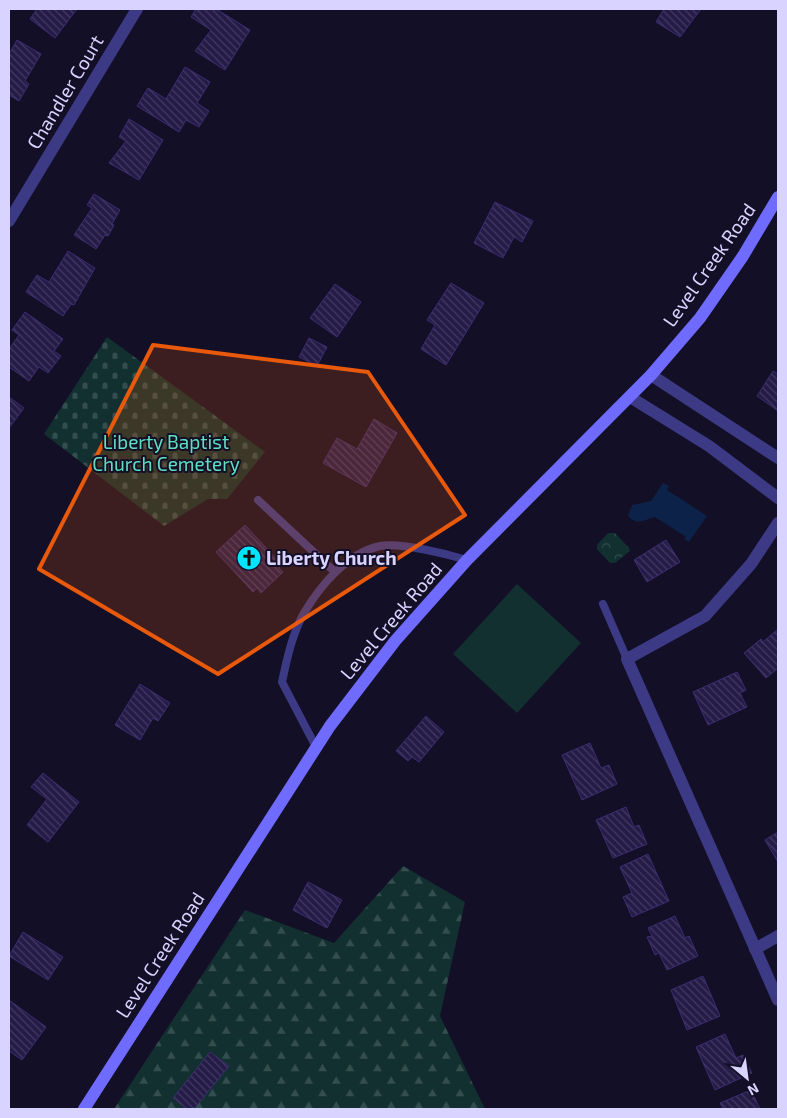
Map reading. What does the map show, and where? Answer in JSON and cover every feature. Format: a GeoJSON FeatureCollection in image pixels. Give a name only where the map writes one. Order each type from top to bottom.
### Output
{"type":"FeatureCollection","features":[{"type":"Feature","properties":{"kind":"street","name":"Chandler Court"},"geometry":{"type":"LineString","coordinates":[[9,221],[137,9]]}},
{"type":"Feature","properties":{"kind":"street","name":"Level Creek Road"},"geometry":{"type":"LineString","coordinates":[[84,1109],[316,747],[395,641],[467,560],[651,375],[700,318],[743,256],[778,197]]}},
{"type":"Feature","properties":{"kind":"street"},"geometry":{"type":"LineString","coordinates":[[651,375],[778,458]]}},
{"type":"Feature","properties":{"kind":"street"},"geometry":{"type":"LineString","coordinates":[[630,397],[709,446],[778,498]]}},
{"type":"Feature","properties":{"kind":"street"},"geometry":{"type":"LineString","coordinates":[[778,523],[751,564],[705,616],[627,659],[778,1000]]}},
{"type":"Feature","properties":{"kind":"street"},"geometry":{"type":"LineString","coordinates":[[755,948],[778,936]]}},
{"type":"Feature","properties":{"kind":"lane"},"geometry":{"type":"LineString","coordinates":[[258,500],[335,572]]}},
{"type":"Feature","properties":{"kind":"lane"},"geometry":{"type":"LineString","coordinates":[[316,747],[282,682],[290,648],[304,614],[335,572],[359,554],[381,546],[434,551],[467,560]]}},
{"type":"Feature","properties":{"kind":"lane"},"geometry":{"type":"LineString","coordinates":[[603,604],[627,659]]}},
{"type":"Feature","properties":{"kind":"highlighted area"},"geometry":{"type":"Polygon","coordinates":[[[153,345],[368,372],[465,515],[218,674],[39,569],[153,345]]]}},
{"type":"Feature","properties":{"kind":"green space","name":"Liberty Baptist Church Cemetery"},"geometry":{"type":"Polygon","coordinates":[[[107,337],[265,452],[227,499],[208,499],[164,526],[44,434],[107,337]]]}},
{"type":"Feature","properties":{"kind":"green space"},"geometry":{"type":"Polygon","coordinates":[[[608,533],[615,533],[630,551],[615,563],[610,563],[597,549],[597,545],[608,533]]]}},
{"type":"Feature","properties":{"kind":"green space"},"geometry":{"type":"Polygon","coordinates":[[[517,584],[581,643],[517,713],[453,654],[517,584]]]}},
{"type":"Feature","properties":{"kind":"green space"},"geometry":{"type":"Polygon","coordinates":[[[403,866],[465,902],[440,1016],[485,1109],[114,1109],[245,910],[334,943],[403,866]]]}},
{"type":"Feature","properties":{"kind":"water"},"geometry":{"type":"Polygon","coordinates":[[[663,483],[669,486],[667,490],[707,516],[689,542],[684,539],[686,537],[655,517],[637,522],[628,516],[632,505],[651,501],[663,483]]]}},
{"type":"Feature","properties":{"kind":"building"},"geometry":{"type":"Polygon","coordinates":[[[37,9],[77,9],[55,38],[30,19],[37,9]]]}},
{"type":"Feature","properties":{"kind":"building"},"geometry":{"type":"Polygon","coordinates":[[[196,9],[216,9],[250,30],[225,70],[195,51],[211,30],[191,17],[196,9]]]}},
{"type":"Feature","properties":{"kind":"building"},"geometry":{"type":"Polygon","coordinates":[[[664,9],[701,9],[680,37],[656,22],[664,9]]]}},
{"type":"Feature","properties":{"kind":"building"},"geometry":{"type":"Polygon","coordinates":[[[17,40],[41,54],[25,81],[29,84],[19,101],[9,95],[9,54],[17,40]]]}},
{"type":"Feature","properties":{"kind":"building"},"geometry":{"type":"Polygon","coordinates":[[[185,67],[210,82],[197,103],[209,111],[199,127],[186,120],[179,132],[137,106],[148,88],[166,99],[185,67]]]}},
{"type":"Feature","properties":{"kind":"building"},"geometry":{"type":"Polygon","coordinates":[[[129,119],[163,140],[139,180],[109,163],[126,141],[119,137],[129,119]]]}},
{"type":"Feature","properties":{"kind":"building"},"geometry":{"type":"Polygon","coordinates":[[[94,194],[120,210],[108,236],[105,235],[96,249],[74,235],[92,208],[87,205],[94,194]]]}},
{"type":"Feature","properties":{"kind":"building"},"geometry":{"type":"Polygon","coordinates":[[[495,202],[533,221],[522,242],[514,237],[503,258],[474,243],[495,202]]]}},
{"type":"Feature","properties":{"kind":"building"},"geometry":{"type":"Polygon","coordinates":[[[68,251],[95,268],[74,305],[71,304],[63,316],[26,292],[37,275],[49,282],[68,251]]]}},
{"type":"Feature","properties":{"kind":"building"},"geometry":{"type":"Polygon","coordinates":[[[451,283],[484,303],[446,365],[421,349],[435,325],[427,320],[451,283]]]}},
{"type":"Feature","properties":{"kind":"building"},"geometry":{"type":"Polygon","coordinates":[[[335,284],[361,302],[337,337],[310,318],[335,284]]]}},
{"type":"Feature","properties":{"kind":"building"},"geometry":{"type":"Polygon","coordinates":[[[25,312],[63,339],[54,351],[61,356],[48,373],[39,367],[29,381],[9,367],[9,349],[19,335],[12,330],[25,312]]]}},
{"type":"Feature","properties":{"kind":"building"},"geometry":{"type":"Polygon","coordinates":[[[309,338],[327,347],[317,366],[299,357],[309,338]]]}},
{"type":"Feature","properties":{"kind":"building"},"geometry":{"type":"Polygon","coordinates":[[[773,371],[778,374],[778,411],[757,396],[773,371]]]}},
{"type":"Feature","properties":{"kind":"building"},"geometry":{"type":"Polygon","coordinates":[[[9,397],[24,408],[9,428],[9,397]]]}},
{"type":"Feature","properties":{"kind":"building"},"geometry":{"type":"Polygon","coordinates":[[[374,419],[397,433],[366,487],[323,463],[337,438],[357,449],[374,419]]]}},
{"type":"Feature","properties":{"kind":"building","name":"Liberty Church"},"geometry":{"type":"Polygon","coordinates":[[[245,525],[282,565],[279,568],[283,572],[261,593],[257,588],[253,592],[216,552],[245,525]]]}},
{"type":"Feature","properties":{"kind":"building"},"geometry":{"type":"Polygon","coordinates":[[[666,540],[680,562],[647,582],[634,560],[666,540]]]}},
{"type":"Feature","properties":{"kind":"building"},"geometry":{"type":"Polygon","coordinates":[[[778,629],[778,668],[766,678],[744,653],[761,639],[763,642],[778,629]]]}},
{"type":"Feature","properties":{"kind":"building"},"geometry":{"type":"Polygon","coordinates":[[[737,672],[746,690],[740,693],[747,707],[708,725],[693,692],[737,672]]]}},
{"type":"Feature","properties":{"kind":"building"},"geometry":{"type":"Polygon","coordinates":[[[140,684],[170,703],[158,721],[153,718],[140,740],[115,725],[140,684]]]}},
{"type":"Feature","properties":{"kind":"building"},"geometry":{"type":"Polygon","coordinates":[[[426,716],[444,732],[419,762],[412,757],[408,761],[396,751],[426,716]]]}},
{"type":"Feature","properties":{"kind":"building"},"geometry":{"type":"Polygon","coordinates":[[[590,743],[601,768],[609,765],[617,784],[582,800],[562,755],[590,743]]]}},
{"type":"Feature","properties":{"kind":"building"},"geometry":{"type":"Polygon","coordinates":[[[43,773],[79,802],[48,842],[27,825],[47,799],[31,787],[43,773]]]}},
{"type":"Feature","properties":{"kind":"building"},"geometry":{"type":"Polygon","coordinates":[[[626,807],[634,827],[639,825],[647,844],[613,858],[596,820],[626,807]]]}},
{"type":"Feature","properties":{"kind":"building"},"geometry":{"type":"Polygon","coordinates":[[[778,832],[778,862],[765,840],[778,832]]]}},
{"type":"Feature","properties":{"kind":"building"},"geometry":{"type":"Polygon","coordinates":[[[648,854],[669,901],[632,917],[623,897],[632,893],[620,867],[648,854]]]}},
{"type":"Feature","properties":{"kind":"building"},"geometry":{"type":"Polygon","coordinates":[[[308,882],[342,900],[327,928],[293,910],[308,882]]]}},
{"type":"Feature","properties":{"kind":"building"},"geometry":{"type":"Polygon","coordinates":[[[675,916],[685,938],[689,936],[698,956],[667,970],[659,953],[655,955],[647,937],[652,936],[648,928],[675,916]]]}},
{"type":"Feature","properties":{"kind":"building"},"geometry":{"type":"Polygon","coordinates":[[[23,932],[63,957],[48,980],[9,956],[23,932]]]}},
{"type":"Feature","properties":{"kind":"building"},"geometry":{"type":"Polygon","coordinates":[[[703,976],[720,1016],[687,1030],[671,990],[703,976]]]}},
{"type":"Feature","properties":{"kind":"building"},"geometry":{"type":"Polygon","coordinates":[[[9,1000],[46,1027],[22,1060],[9,1051],[9,1000]]]}},
{"type":"Feature","properties":{"kind":"building"},"geometry":{"type":"Polygon","coordinates":[[[725,1034],[736,1058],[743,1055],[752,1073],[715,1090],[696,1047],[725,1034]]]}},
{"type":"Feature","properties":{"kind":"building"},"geometry":{"type":"Polygon","coordinates":[[[210,1052],[229,1066],[194,1109],[187,1109],[173,1098],[210,1052]]]}},
{"type":"Feature","properties":{"kind":"building"},"geometry":{"type":"Polygon","coordinates":[[[751,1090],[760,1109],[723,1109],[720,1103],[751,1090]]]}},
{"type":"Feature","properties":{"kind":"place","name":"Liberty Church"},"geometry":{"type":"Point","coordinates":[249,558]}}]}
